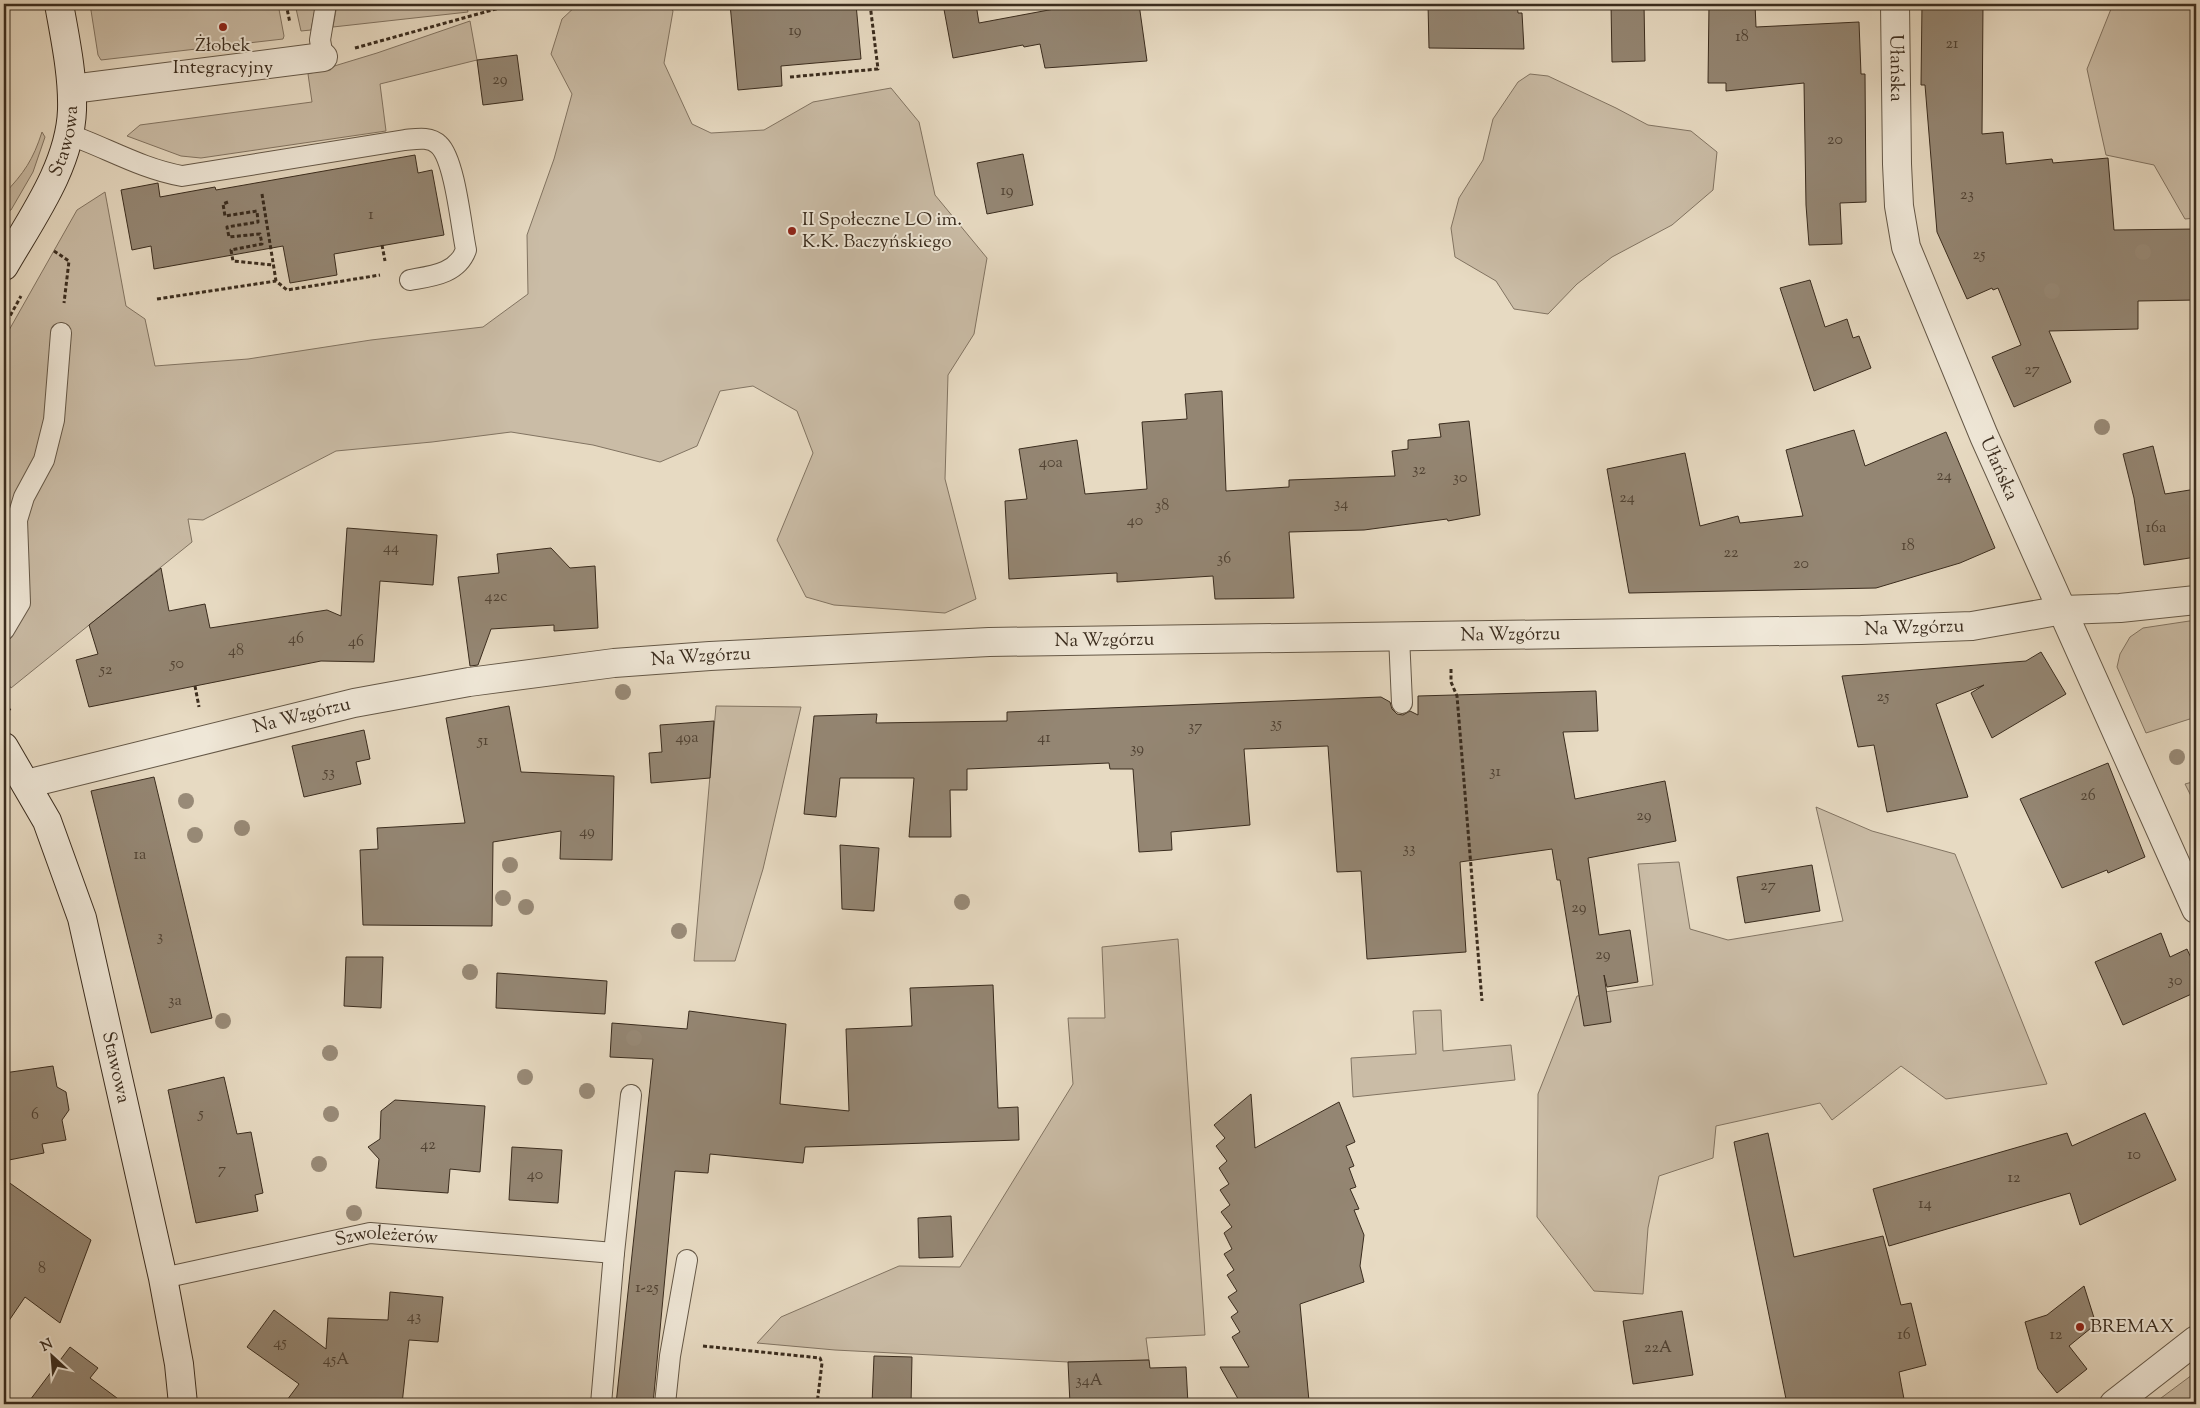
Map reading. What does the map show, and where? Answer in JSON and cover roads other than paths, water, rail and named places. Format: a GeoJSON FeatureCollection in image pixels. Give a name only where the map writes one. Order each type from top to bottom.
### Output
{"type":"FeatureCollection","features":[{"type":"Feature","properties":{"kind":"street","name":"Stawowa"},"geometry":{"type":"LineString","coordinates":[[4,266],[56,173],[68,134],[72,112],[72,89],[59,4]]}},
{"type":"Feature","properties":{"kind":"street","name":"Ułańska"},"geometry":{"type":"LineString","coordinates":[[1895,4],[1897,164],[1899,206],[1906,247],[1984,436],[2196,909]]}},
{"type":"Feature","properties":{"kind":"street"},"geometry":{"type":"LineString","coordinates":[[72,89],[323,57]]}},
{"type":"Feature","properties":{"kind":"street","name":"Na Wzgórzu"},"geometry":{"type":"LineString","coordinates":[[26,784],[371,700],[494,678],[614,663],[710,656],[989,642],[1861,630],[1972,626],[2062,610],[2120,608],[2196,600]]}},
{"type":"Feature","properties":{"kind":"street","name":"Stawowa"},"geometry":{"type":"LineString","coordinates":[[4,747],[47,821],[82,918],[163,1278],[179,1364],[183,1404]]}},
{"type":"Feature","properties":{"kind":"street"},"geometry":{"type":"LineString","coordinates":[[2114,1404],[2196,1340]]}},
{"type":"Feature","properties":{"kind":"lane"},"geometry":{"type":"LineString","coordinates":[[323,57],[320,40],[326,4]]}},
{"type":"Feature","properties":{"kind":"lane"},"geometry":{"type":"LineString","coordinates":[[68,134],[92,142],[146,168],[182,176],[405,140],[423,138],[438,144],[446,155],[451,168],[466,250],[462,260],[450,270],[433,276],[410,280]]}},
{"type":"Feature","properties":{"kind":"lane"},"geometry":{"type":"LineString","coordinates":[[4,630],[20,603],[17,520],[24,497],[44,460],[54,420],[61,333]]}},
{"type":"Feature","properties":{"kind":"lane"},"geometry":{"type":"LineString","coordinates":[[1399,636],[1402,703]]}},
{"type":"Feature","properties":{"kind":"lane"},"geometry":{"type":"LineString","coordinates":[[601,1404],[614,1253],[631,1095]]}},
{"type":"Feature","properties":{"kind":"lane","name":"Szwoleżerów"},"geometry":{"type":"LineString","coordinates":[[163,1278],[370,1233],[614,1253]]}},
{"type":"Feature","properties":{"kind":"lane"},"geometry":{"type":"LineString","coordinates":[[665,1404],[672,1342],[687,1260]]}},
{"type":"Feature","properties":{"kind":"place","name":"Żłobek Integracyjny"},"geometry":{"type":"Point","coordinates":[223,27]}},
{"type":"Feature","properties":{"kind":"place","name":"II Społeczne LO im. K.K. Baczyńskiego"},"geometry":{"type":"Point","coordinates":[792,231]}},
{"type":"Feature","properties":{"kind":"place","name":"BREMAX"},"geometry":{"type":"Point","coordinates":[2080,1327]}}]}
